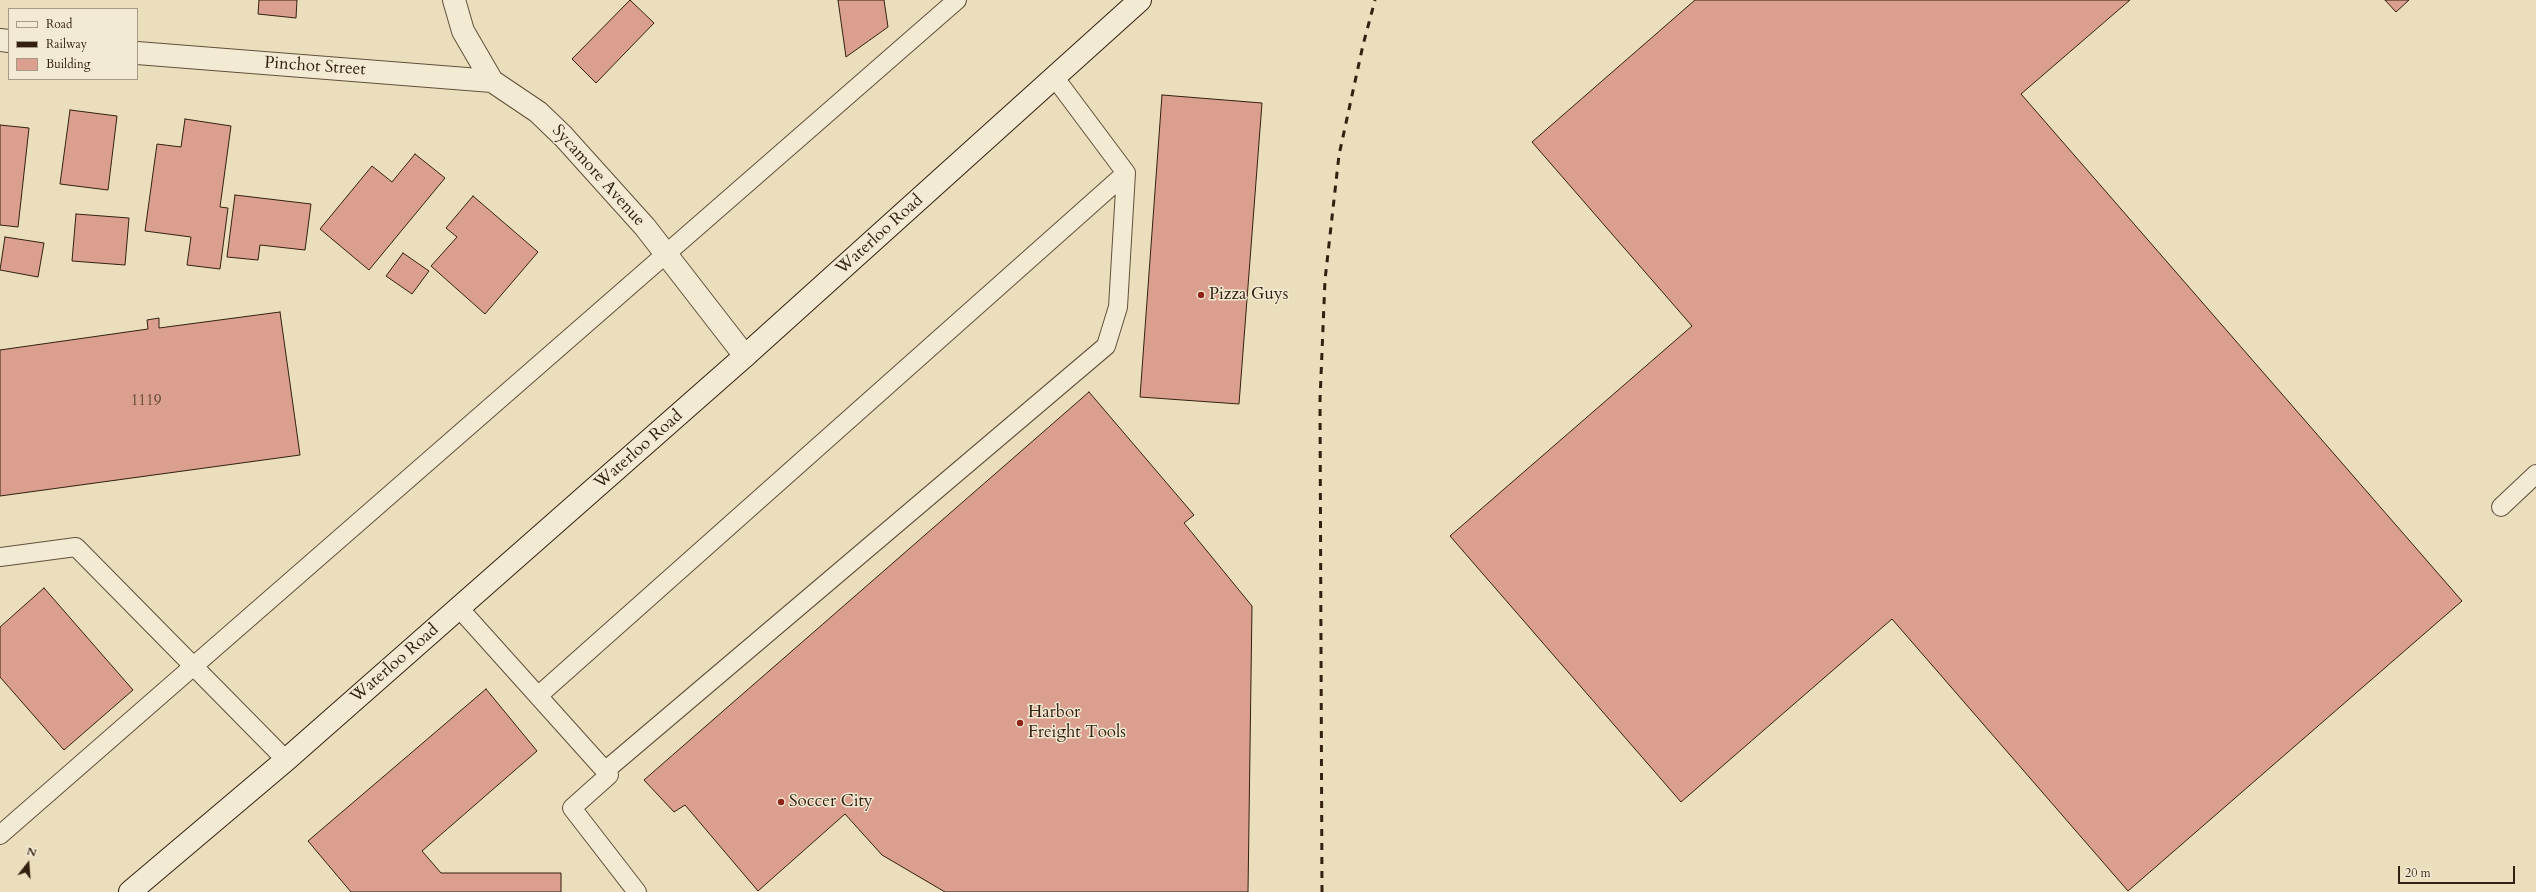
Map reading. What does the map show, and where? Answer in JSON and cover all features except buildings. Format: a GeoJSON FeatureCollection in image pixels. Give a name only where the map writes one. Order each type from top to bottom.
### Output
{"type":"FeatureCollection","features":[{"type":"Feature","properties":{"kind":"main road","name":"Sycamore Avenue"},"geometry":{"type":"LineString","coordinates":[[454,0],[463,31],[492,81],[538,112],[563,136],[665,254],[745,356]]}},
{"type":"Feature","properties":{"kind":"main road","name":"Waterloo Road"},"geometry":{"type":"LineString","coordinates":[[130,892],[286,760],[745,356],[1140,0]]}},
{"type":"Feature","properties":{"kind":"main road","name":"Pinchot Street"},"geometry":{"type":"LineString","coordinates":[[138,53],[492,81]]}},
{"type":"Feature","properties":{"kind":"lane"},"geometry":{"type":"LineString","coordinates":[[0,835],[957,0]]}},
{"type":"Feature","properties":{"kind":"lane"},"geometry":{"type":"LineString","coordinates":[[606,770],[1106,346],[1118,307],[1126,173],[1055,78]]}},
{"type":"Feature","properties":{"kind":"lane"},"geometry":{"type":"LineString","coordinates":[[538,695],[1126,173]]}},
{"type":"Feature","properties":{"kind":"lane"},"geometry":{"type":"LineString","coordinates":[[2501,507],[2536,474]]}},
{"type":"Feature","properties":{"kind":"lane"},"geometry":{"type":"LineString","coordinates":[[0,557],[76,547],[286,760]]}},
{"type":"Feature","properties":{"kind":"lane"},"geometry":{"type":"LineString","coordinates":[[459,608],[606,770],[609,775],[572,808],[636,892]]}},
{"type":"Feature","properties":{"kind":"railway"},"geometry":{"type":"LineString","coordinates":[[1322,892],[1320,400],[1325,280],[1339,155],[1363,45],[1375,0]]}},
{"type":"Feature","properties":{"kind":"place","name":"Pizza Guys"},"geometry":{"type":"Point","coordinates":[1201,295]}},
{"type":"Feature","properties":{"kind":"place","name":"Harbor Freight Tools"},"geometry":{"type":"Point","coordinates":[1020,723]}},
{"type":"Feature","properties":{"kind":"place","name":"Soccer City"},"geometry":{"type":"Point","coordinates":[781,802]}}]}
